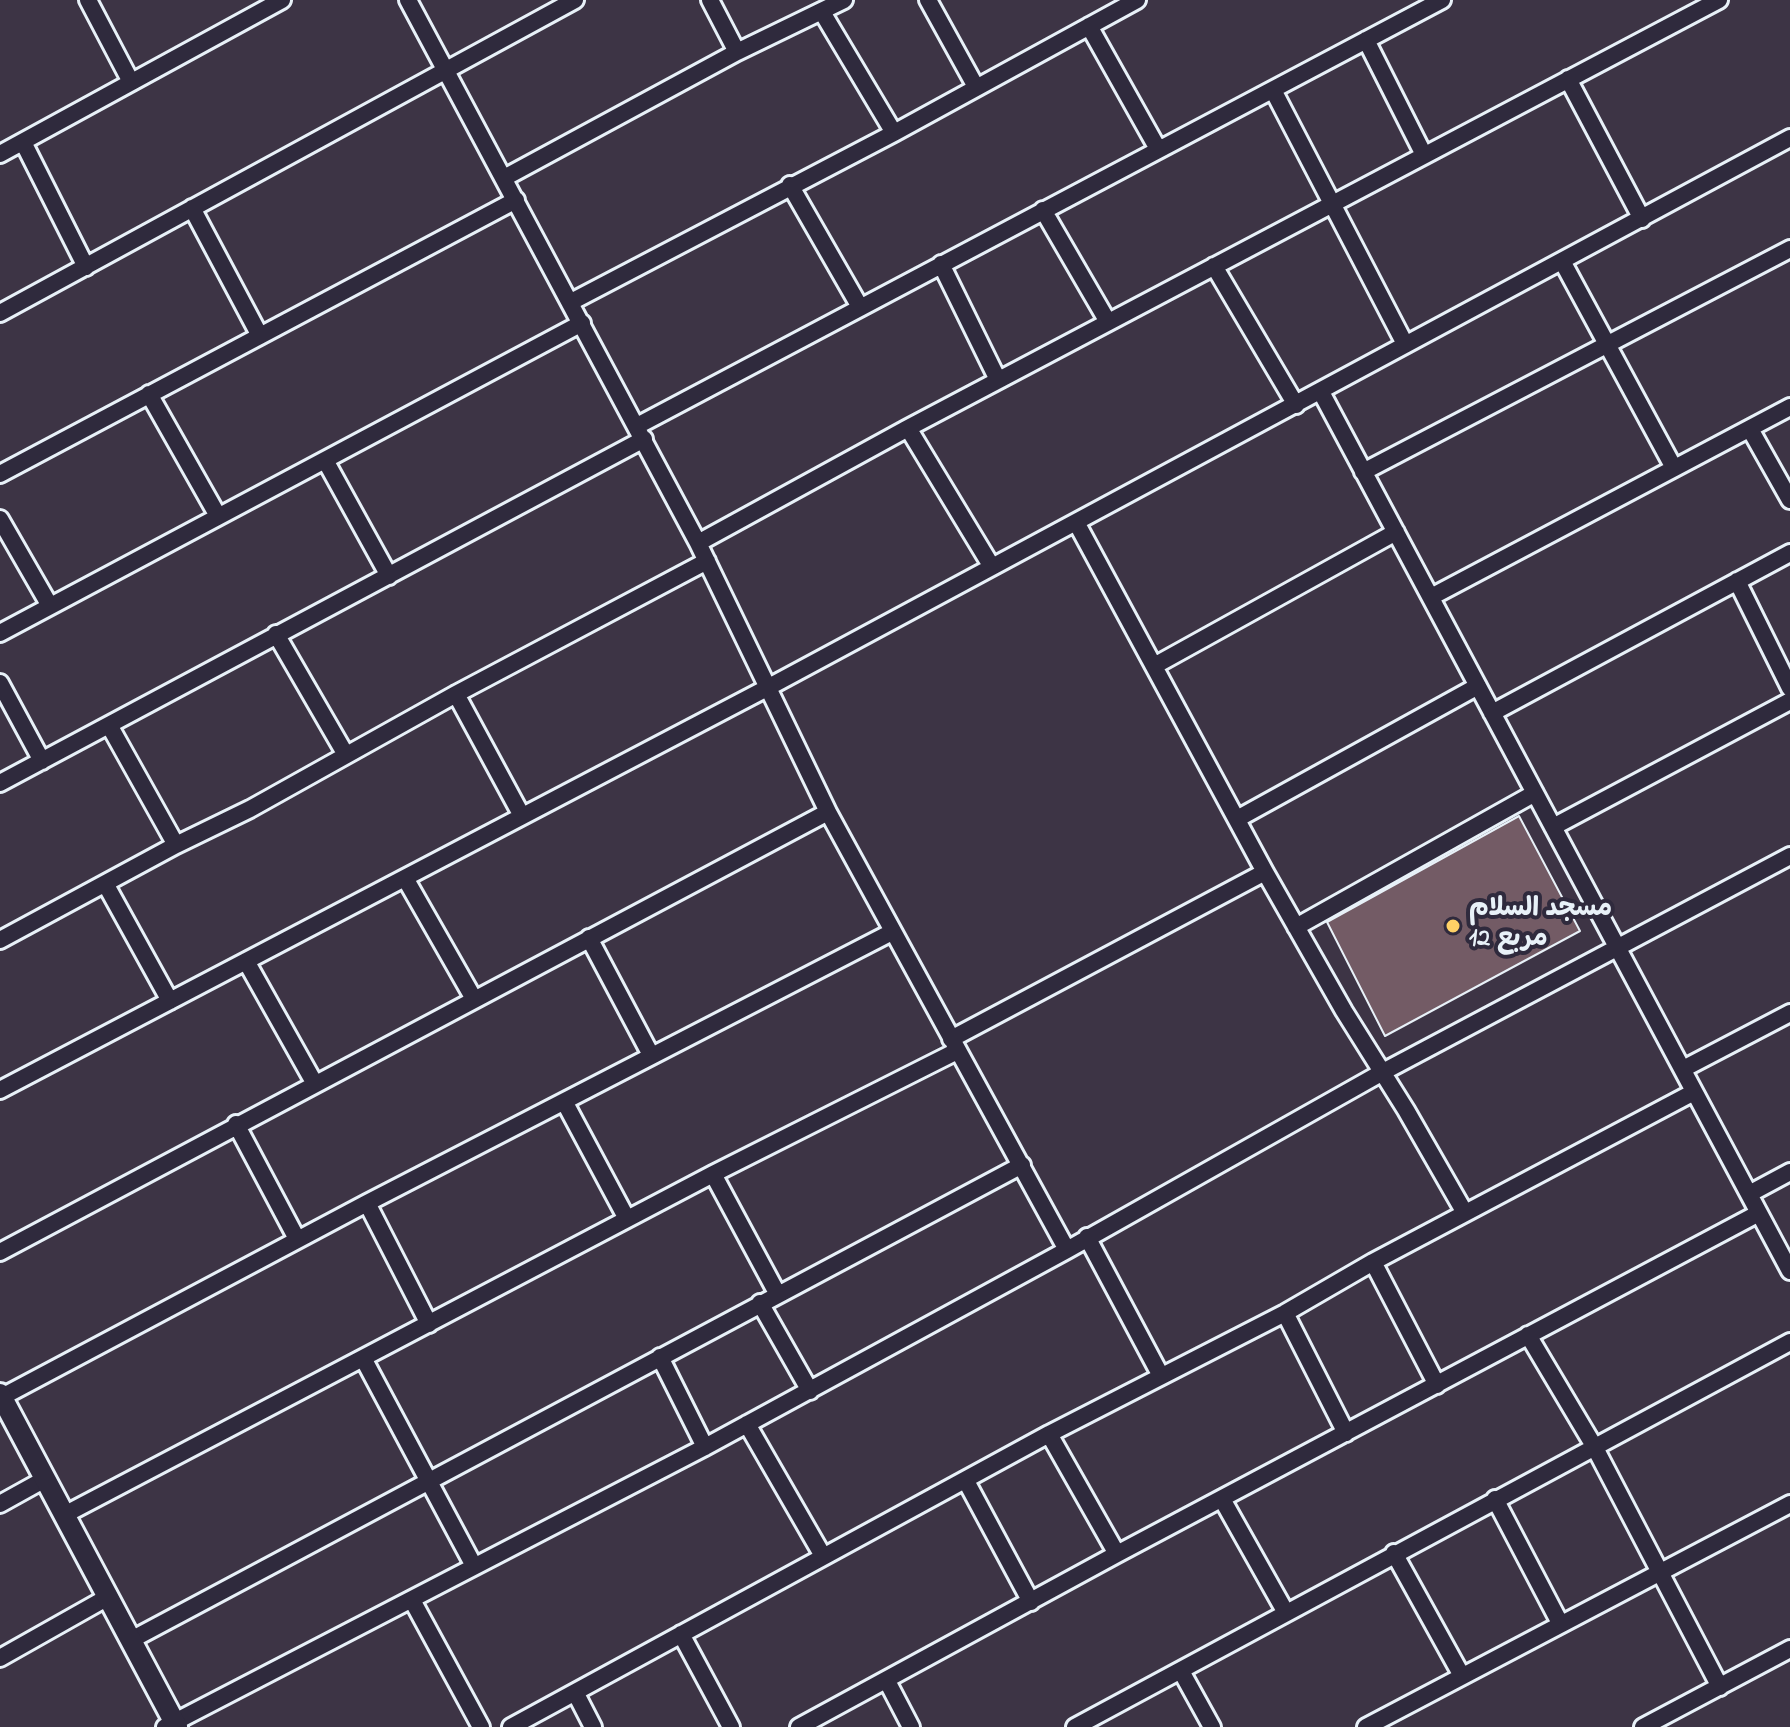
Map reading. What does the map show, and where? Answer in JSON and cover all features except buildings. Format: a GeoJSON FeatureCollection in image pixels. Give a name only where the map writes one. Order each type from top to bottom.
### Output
{"type":"FeatureCollection","features":[{"type":"Feature","properties":{"kind":"street"},"geometry":{"type":"LineString","coordinates":[[88,0],[131,82]]}},
{"type":"Feature","properties":{"kind":"street"},"geometry":{"type":"LineString","coordinates":[[0,154],[282,0]]}},
{"type":"Feature","properties":{"kind":"street"},"geometry":{"type":"LineString","coordinates":[[408,0],[641,432],[828,812],[1067,1250]]}},
{"type":"Feature","properties":{"kind":"street"},"geometry":{"type":"LineString","coordinates":[[0,313],[575,0]]}},
{"type":"Feature","properties":{"kind":"street"},"geometry":{"type":"LineString","coordinates":[[710,0],[737,52]]}},
{"type":"Feature","properties":{"kind":"street"},"geometry":{"type":"LineString","coordinates":[[504,178],[737,52],[844,0]]}},
{"type":"Feature","properties":{"kind":"street"},"geometry":{"type":"LineString","coordinates":[[928,0],[976,87]]}},
{"type":"Feature","properties":{"kind":"street"},"geometry":{"type":"LineString","coordinates":[[571,302],[894,133],[1137,0]]}},
{"type":"Feature","properties":{"kind":"street"},"geometry":{"type":"LineString","coordinates":[[0,783],[389,576],[860,307],[1442,0]]}},
{"type":"Feature","properties":{"kind":"street"},"geometry":{"type":"LineString","coordinates":[[698,543],[998,380],[1568,79],[1697,5],[1719,0]]}},
{"type":"Feature","properties":{"kind":"street"},"geometry":{"type":"LineString","coordinates":[[822,12],[894,133]]}},
{"type":"Feature","properties":{"kind":"street"},"geometry":{"type":"LineString","coordinates":[[1089,26],[1158,149]]}},
{"type":"Feature","properties":{"kind":"street"},"geometry":{"type":"LineString","coordinates":[[1366,40],[1424,155]]}},
{"type":"Feature","properties":{"kind":"street"},"geometry":{"type":"LineString","coordinates":[[1568,79],[1642,219]]}},
{"type":"Feature","properties":{"kind":"street"},"geometry":{"type":"LineString","coordinates":[[1273,90],[1405,344]]}},
{"type":"Feature","properties":{"kind":"street"},"geometry":{"type":"LineString","coordinates":[[0,1090],[767,688],[1790,138]]}},
{"type":"Feature","properties":{"kind":"street"},"geometry":{"type":"LineString","coordinates":[[23,142],[86,267]]}},
{"type":"Feature","properties":{"kind":"street"},"geometry":{"type":"LineString","coordinates":[[790,185],[860,307]]}},
{"type":"Feature","properties":{"kind":"street"},"geometry":{"type":"LineString","coordinates":[[0,474],[516,200]]}},
{"type":"Feature","properties":{"kind":"street"},"geometry":{"type":"LineString","coordinates":[[192,208],[260,336]]}},
{"type":"Feature","properties":{"kind":"street"},"geometry":{"type":"LineString","coordinates":[[1043,210],[1108,322]]}},
{"type":"Feature","properties":{"kind":"street"},"geometry":{"type":"LineString","coordinates":[[1363,472],[1790,249]]}},
{"type":"Feature","properties":{"kind":"street"},"geometry":{"type":"LineString","coordinates":[[1562,261],[1674,468]]}},
{"type":"Feature","properties":{"kind":"street"},"geometry":{"type":"LineString","coordinates":[[941,264],[998,380]]}},
{"type":"Feature","properties":{"kind":"street"},"geometry":{"type":"LineString","coordinates":[[1214,266],[1296,405]]}},
{"type":"Feature","properties":{"kind":"street"},"geometry":{"type":"LineString","coordinates":[[0,633],[582,323]]}},
{"type":"Feature","properties":{"kind":"street"},"geometry":{"type":"LineString","coordinates":[[1321,392],[1790,1271]]}},
{"type":"Feature","properties":{"kind":"street"},"geometry":{"type":"LineString","coordinates":[[149,394],[218,516]]}},
{"type":"Feature","properties":{"kind":"street"},"geometry":{"type":"LineString","coordinates":[[1431,597],[1790,407]]}},
{"type":"Feature","properties":{"kind":"street"},"geometry":{"type":"LineString","coordinates":[[908,428],[992,567]]}},
{"type":"Feature","properties":{"kind":"street"},"geometry":{"type":"LineString","coordinates":[[1750,429],[1790,500]]}},
{"type":"Feature","properties":{"kind":"street"},"geometry":{"type":"LineString","coordinates":[[325,460],[389,576]]}},
{"type":"Feature","properties":{"kind":"street"},"geometry":{"type":"LineString","coordinates":[[0,519],[50,606]]}},
{"type":"Feature","properties":{"kind":"street"},"geometry":{"type":"LineString","coordinates":[[1076,522],[1265,872],[1465,1213]]}},
{"type":"Feature","properties":{"kind":"street"},"geometry":{"type":"LineString","coordinates":[[1154,666],[1396,532]]}},
{"type":"Feature","properties":{"kind":"street"},"geometry":{"type":"LineString","coordinates":[[1492,713],[1790,553]]}},
{"type":"Feature","properties":{"kind":"street"},"geometry":{"type":"LineString","coordinates":[[0,940],[176,845],[250,809],[456,694],[707,561]]}},
{"type":"Feature","properties":{"kind":"street"},"geometry":{"type":"LineString","coordinates":[[1737,581],[1790,688]]}},
{"type":"Feature","properties":{"kind":"street"},"geometry":{"type":"LineString","coordinates":[[276,634],[346,755]]}},
{"type":"Feature","properties":{"kind":"street"},"geometry":{"type":"LineString","coordinates":[[0,683],[42,761]]}},
{"type":"Feature","properties":{"kind":"street"},"geometry":{"type":"LineString","coordinates":[[1237,819],[1478,686]]}},
{"type":"Feature","properties":{"kind":"street"},"geometry":{"type":"LineString","coordinates":[[456,694],[522,816]]}},
{"type":"Feature","properties":{"kind":"street"},"geometry":{"type":"LineString","coordinates":[[1553,827],[1790,701]]}},
{"type":"Feature","properties":{"kind":"street"},"geometry":{"type":"LineString","coordinates":[[109,725],[176,845]]}},
{"type":"Feature","properties":{"kind":"street"},"geometry":{"type":"LineString","coordinates":[[1296,927],[1535,793]]}},
{"type":"Feature","properties":{"kind":"street"},"geometry":{"type":"LineString","coordinates":[[0,1252],[828,812]]}},
{"type":"Feature","properties":{"kind":"street"},"geometry":{"type":"LineString","coordinates":[[892,932],[297,1239],[1,1396],[131,1640],[172,1725],[810,1391],[1381,1073],[1790,856]]}},
{"type":"Feature","properties":{"kind":"street"},"geometry":{"type":"LineString","coordinates":[[64,1515],[954,1045],[1265,872]]}},
{"type":"Feature","properties":{"kind":"street"},"geometry":{"type":"LineString","coordinates":[[405,878],[474,999]]}},
{"type":"Feature","properties":{"kind":"street"},"geometry":{"type":"LineString","coordinates":[[106,885],[170,1001]]}},
{"type":"Feature","properties":{"kind":"street"},"geometry":{"type":"LineString","coordinates":[[589,938],[651,1055]]}},
{"type":"Feature","properties":{"kind":"street"},"geometry":{"type":"LineString","coordinates":[[246,961],[315,1084]]}},
{"type":"Feature","properties":{"kind":"street"},"geometry":{"type":"LineString","coordinates":[[1683,1069],[1790,1013]]}},
{"type":"Feature","properties":{"kind":"street"},"geometry":{"type":"LineString","coordinates":[[511,1727],[1049,1434],[1285,1313],[1373,1262],[1694,1092]]}},
{"type":"Feature","properties":{"kind":"street"},"geometry":{"type":"LineString","coordinates":[[565,1103],[627,1219]]}},
{"type":"Feature","properties":{"kind":"street"},"geometry":{"type":"LineString","coordinates":[[236,1124],[297,1239]]}},
{"type":"Feature","properties":{"kind":"street"},"geometry":{"type":"LineString","coordinates":[[131,1640],[1022,1165]]}},
{"type":"Feature","properties":{"kind":"street"},"geometry":{"type":"LineString","coordinates":[[1749,1194],[1790,1172]]}},
{"type":"Feature","properties":{"kind":"street"},"geometry":{"type":"LineString","coordinates":[[713,1174],[777,1293]]}},
{"type":"Feature","properties":{"kind":"street"},"geometry":{"type":"LineString","coordinates":[[367,1203],[429,1324]]}},
{"type":"Feature","properties":{"kind":"street"},"geometry":{"type":"LineString","coordinates":[[799,1727],[1117,1554],[1759,1213]]}},
{"type":"Feature","properties":{"kind":"street"},"geometry":{"type":"LineString","coordinates":[[1087,1237],[1161,1376]]}},
{"type":"Feature","properties":{"kind":"street"},"geometry":{"type":"LineString","coordinates":[[1373,1262],[1437,1385]]}},
{"type":"Feature","properties":{"kind":"street"},"geometry":{"type":"LineString","coordinates":[[760,1303],[810,1391]]}},
{"type":"Feature","properties":{"kind":"street"},"geometry":{"type":"LineString","coordinates":[[1285,1313],[1346,1433]]}},
{"type":"Feature","properties":{"kind":"street"},"geometry":{"type":"LineString","coordinates":[[1528,1335],[1594,1446],[1720,1687]]}},
{"type":"Feature","properties":{"kind":"street"},"geometry":{"type":"LineString","coordinates":[[1075,1727],[1285,1611],[1790,1342]]}},
{"type":"Feature","properties":{"kind":"street"},"geometry":{"type":"LineString","coordinates":[[660,1357],[705,1447]]}},
{"type":"Feature","properties":{"kind":"street"},"geometry":{"type":"LineString","coordinates":[[363,1358],[474,1566]]}},
{"type":"Feature","properties":{"kind":"street"},"geometry":{"type":"LineString","coordinates":[[747,1424],[823,1556]]}},
{"type":"Feature","properties":{"kind":"street"},"geometry":{"type":"LineString","coordinates":[[1049,1434],[1117,1554]]}},
{"type":"Feature","properties":{"kind":"street"},"geometry":{"type":"LineString","coordinates":[[0,1504],[45,1479]]}},
{"type":"Feature","properties":{"kind":"street"},"geometry":{"type":"LineString","coordinates":[[966,1481],[1031,1602]]}},
{"type":"Feature","properties":{"kind":"street"},"geometry":{"type":"LineString","coordinates":[[1222,1499],[1285,1611]]}},
{"type":"Feature","properties":{"kind":"street"},"geometry":{"type":"LineString","coordinates":[[1495,1499],[1560,1623]]}},
{"type":"Feature","properties":{"kind":"street"},"geometry":{"type":"LineString","coordinates":[[1366,1727],[1790,1504]]}},
{"type":"Feature","properties":{"kind":"street"},"geometry":{"type":"LineString","coordinates":[[1394,1553],[1462,1676]]}},
{"type":"Feature","properties":{"kind":"street"},"geometry":{"type":"LineString","coordinates":[[0,1658],[108,1597]]}},
{"type":"Feature","properties":{"kind":"street"},"geometry":{"type":"LineString","coordinates":[[412,1600],[481,1727]]}},
{"type":"Feature","properties":{"kind":"street"},"geometry":{"type":"LineString","coordinates":[[681,1634],[731,1727]]}},
{"type":"Feature","properties":{"kind":"street"},"geometry":{"type":"LineString","coordinates":[[1643,1727],[1790,1649]]}},
{"type":"Feature","properties":{"kind":"street"},"geometry":{"type":"LineString","coordinates":[[1181,1671],[1212,1727]]}},
{"type":"Feature","properties":{"kind":"street"},"geometry":{"type":"LineString","coordinates":[[887,1681],[911,1727]]}},
{"type":"Feature","properties":{"kind":"street"},"geometry":{"type":"LineString","coordinates":[[575,1692],[593,1727]]}},
{"type":"Feature","properties":{"kind":"place","name":"مسجد السلام مربع 12"},"geometry":{"type":"Point","coordinates":[1453,926]}}]}
